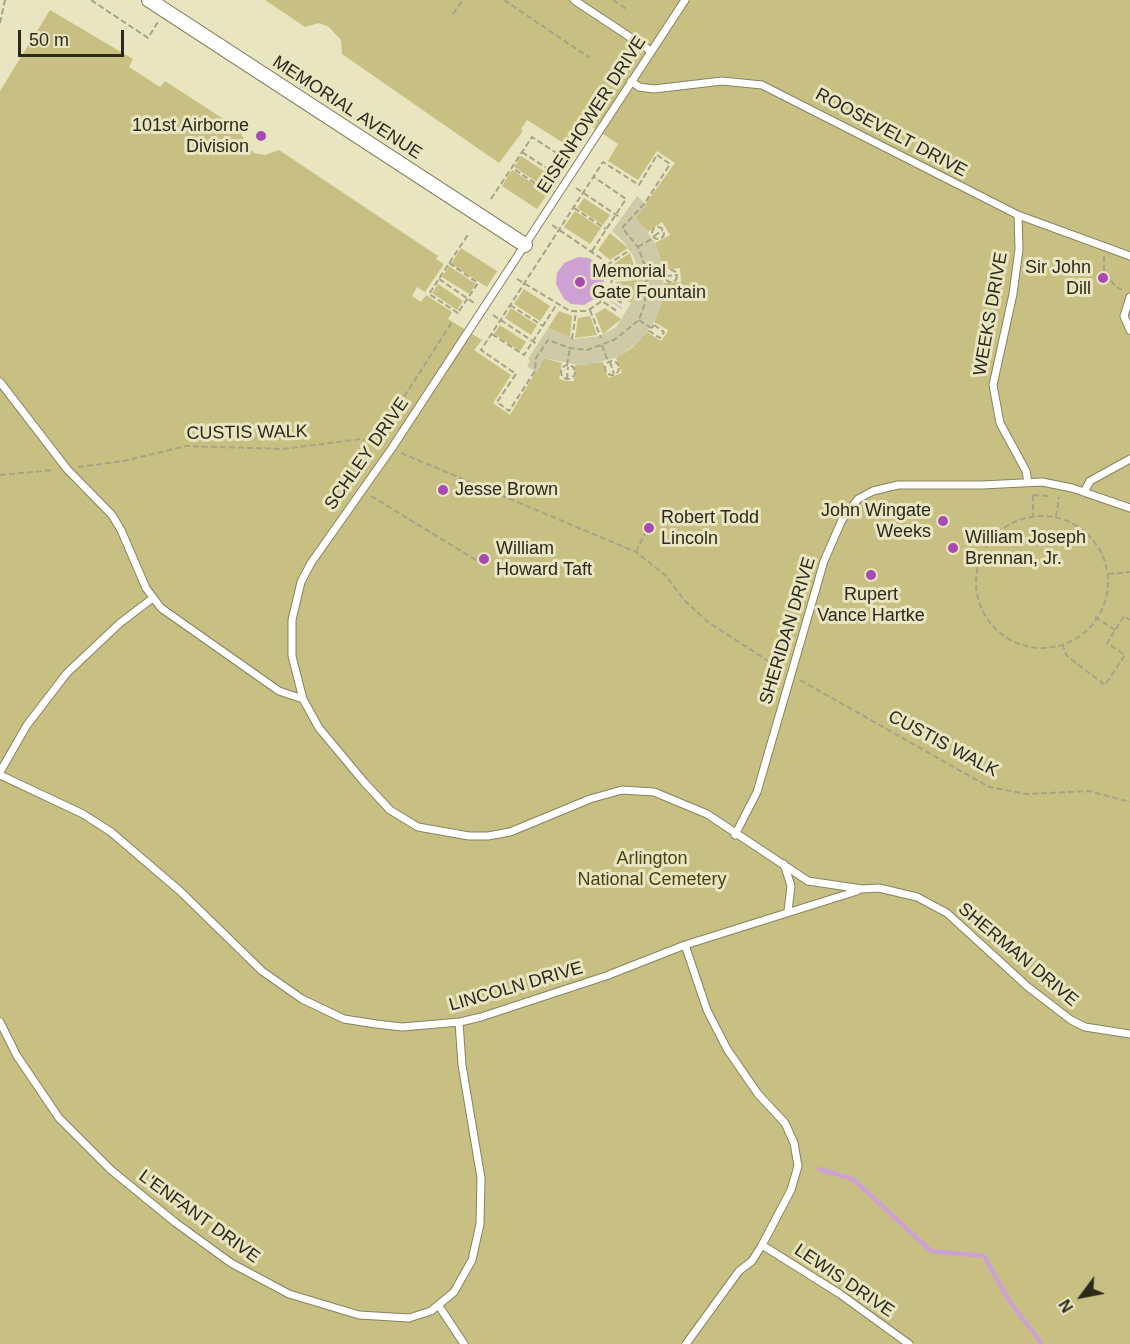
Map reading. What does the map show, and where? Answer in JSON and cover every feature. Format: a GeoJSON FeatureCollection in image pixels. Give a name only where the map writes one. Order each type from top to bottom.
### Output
{"type":"FeatureCollection","features":[{"type":"Feature","properties":{"kind":"street","name":"MEMORIAL AVENUE"},"geometry":{"type":"LineString","coordinates":[[149,0],[525,245]]}},
{"type":"Feature","properties":{"kind":"lane"},"geometry":{"type":"LineString","coordinates":[[574,0],[651,51]]}},
{"type":"Feature","properties":{"kind":"lane","name":"EISENHOWER DRIVE"},"geometry":{"type":"LineString","coordinates":[[525,245],[685,0]]}},
{"type":"Feature","properties":{"kind":"lane","name":"ROOSEVELT DRIVE"},"geometry":{"type":"LineString","coordinates":[[631,81],[639,87],[654,89],[722,81],[762,85],[1018,215],[1130,256]]}},
{"type":"Feature","properties":{"kind":"lane","name":"WEEKS DRIVE"},"geometry":{"type":"LineString","coordinates":[[1018,215],[1019,249],[1015,283],[993,386],[1000,423],[1026,471],[1028,482]]}},
{"type":"Feature","properties":{"kind":"lane","name":"SCHLEY DRIVE"},"geometry":{"type":"LineString","coordinates":[[303,699],[292,656],[292,620],[301,582],[329,534],[392,448],[525,245]]}},
{"type":"Feature","properties":{"kind":"lane"},"geometry":{"type":"LineString","coordinates":[[1130,295],[1124,315],[1130,330]]}},
{"type":"Feature","properties":{"kind":"lane"},"geometry":{"type":"LineString","coordinates":[[0,382],[67,469],[111,515],[121,530],[146,588],[153,598],[175,620],[279,691],[303,699]]}},
{"type":"Feature","properties":{"kind":"lane"},"geometry":{"type":"LineString","coordinates":[[1084,492],[1090,481],[1130,459]]}},
{"type":"Feature","properties":{"kind":"lane","name":"SHERIDAN DRIVE"},"geometry":{"type":"LineString","coordinates":[[735,835],[757,792],[804,622],[824,561],[842,520],[858,499],[873,491],[898,485],[1028,482],[1063,485],[1130,508]]}},
{"type":"Feature","properties":{"kind":"lane"},"geometry":{"type":"LineString","coordinates":[[0,773],[27,724],[67,673],[120,622],[153,598]]}},
{"type":"Feature","properties":{"kind":"lane","name":"SHERMAN DRIVE"},"geometry":{"type":"LineString","coordinates":[[303,699],[319,728],[364,782],[390,810],[418,827],[469,836],[488,836],[510,832],[590,799],[622,790],[654,792],[687,804],[808,881],[862,889],[879,888],[904,893],[946,913],[1028,987],[1071,1020],[1084,1027],[1130,1034]]}},
{"type":"Feature","properties":{"kind":"lane","name":"LINCOLN DRIVE"},"geometry":{"type":"LineString","coordinates":[[0,773],[83,814],[111,832],[180,891],[262,971],[311,1004],[344,1020],[402,1027],[459,1022],[606,976],[685,945],[862,889]]}},
{"type":"Feature","properties":{"kind":"lane"},"geometry":{"type":"LineString","coordinates":[[783,863],[791,886],[788,911]]}},
{"type":"Feature","properties":{"kind":"lane"},"geometry":{"type":"LineString","coordinates":[[685,945],[707,1010],[727,1049],[758,1094],[785,1123],[794,1143],[798,1166],[793,1184],[752,1261],[739,1271],[686,1344]]}},
{"type":"Feature","properties":{"kind":"lane","name":"L'ENFANT DRIVE"},"geometry":{"type":"LineString","coordinates":[[0,1022],[17,1056],[59,1118],[145,1200],[231,1263],[289,1294],[359,1315],[409,1318],[439,1306],[464,1277],[477,1242],[481,1214],[481,1178],[462,1065],[459,1022]]}},
{"type":"Feature","properties":{"kind":"lane","name":"LEWIS DRIVE"},"geometry":{"type":"LineString","coordinates":[[762,1245],[840,1294],[909,1344]]}},
{"type":"Feature","properties":{"kind":"lane"},"geometry":{"type":"LineString","coordinates":[[439,1306],[464,1344]]}},
{"type":"Feature","properties":{"kind":"path"},"geometry":{"type":"LineString","coordinates":[[0,23],[5,0]]}},
{"type":"Feature","properties":{"kind":"path"},"geometry":{"type":"LineString","coordinates":[[91,0],[148,38],[154,28]]}},
{"type":"Feature","properties":{"kind":"path"},"geometry":{"type":"LineString","coordinates":[[453,14],[463,0]]}},
{"type":"Feature","properties":{"kind":"path"},"geometry":{"type":"LineString","coordinates":[[504,0],[590,58]]}},
{"type":"Feature","properties":{"kind":"path"},"geometry":{"type":"LineString","coordinates":[[613,0],[628,10]]}},
{"type":"Feature","properties":{"kind":"path"},"geometry":{"type":"LineString","coordinates":[[491,199],[532,137],[561,156],[541,187],[512,168]]}},
{"type":"Feature","properties":{"kind":"path"},"geometry":{"type":"LineString","coordinates":[[522,152],[559,176]]}},
{"type":"Feature","properties":{"kind":"path"},"geometry":{"type":"LineString","coordinates":[[657,155],[670,164],[645,202],[622,228],[638,247],[648,279],[645,303],[639,320],[622,335],[587,350],[570,348],[548,340],[536,358],[535,371],[509,411],[497,402],[516,374],[480,350],[594,177],[603,162],[639,184],[657,155]]}},
{"type":"Feature","properties":{"kind":"path"},"geometry":{"type":"LineString","coordinates":[[592,251],[626,199],[594,177]]}},
{"type":"Feature","properties":{"kind":"path"},"geometry":{"type":"LineString","coordinates":[[576,188],[621,218]]}},
{"type":"Feature","properties":{"kind":"path"},"geometry":{"type":"LineString","coordinates":[[574,208],[606,229]]}},
{"type":"Feature","properties":{"kind":"path"},"geometry":{"type":"LineString","coordinates":[[552,225],[592,251],[607,265],[612,279],[609,295],[622,303]]}},
{"type":"Feature","properties":{"kind":"path"},"geometry":{"type":"LineString","coordinates":[[638,247],[663,230]]}},
{"type":"Feature","properties":{"kind":"path"},"geometry":{"type":"LineString","coordinates":[[449,263],[478,283],[458,314],[429,294],[439,279],[449,263],[469,232]]}},
{"type":"Feature","properties":{"kind":"path"},"geometry":{"type":"LineString","coordinates":[[607,265],[630,250]]}},
{"type":"Feature","properties":{"kind":"path"},"geometry":{"type":"LineString","coordinates":[[1104,259],[1104,272],[1110,281],[1130,295]]}},
{"type":"Feature","properties":{"kind":"path"},"geometry":{"type":"LineString","coordinates":[[648,279],[678,275]]}},
{"type":"Feature","properties":{"kind":"path"},"geometry":{"type":"LineString","coordinates":[[612,279],[640,278]]}},
{"type":"Feature","properties":{"kind":"path"},"geometry":{"type":"LineString","coordinates":[[439,279],[476,304]]}},
{"type":"Feature","properties":{"kind":"path"},"geometry":{"type":"LineString","coordinates":[[517,279],[557,304],[576,312],[590,310],[602,302],[618,312]]}},
{"type":"Feature","properties":{"kind":"path"},"geometry":{"type":"LineString","coordinates":[[491,334],[524,356],[557,304]]}},
{"type":"Feature","properties":{"kind":"path"},"geometry":{"type":"LineString","coordinates":[[510,305],[543,326]]}},
{"type":"Feature","properties":{"kind":"path"},"geometry":{"type":"LineString","coordinates":[[590,310],[601,338]]}},
{"type":"Feature","properties":{"kind":"path"},"geometry":{"type":"LineString","coordinates":[[572,339],[576,312]]}},
{"type":"Feature","properties":{"kind":"path"},"geometry":{"type":"LineString","coordinates":[[493,315],[537,344]]}},
{"type":"Feature","properties":{"kind":"path"},"geometry":{"type":"LineString","coordinates":[[639,320],[651,328]]}},
{"type":"Feature","properties":{"kind":"path"},"geometry":{"type":"LineString","coordinates":[[375,442],[452,322]]}},
{"type":"Feature","properties":{"kind":"path"},"geometry":{"type":"LineString","coordinates":[[654,325],[664,332],[660,338],[649,331],[651,328],[654,325]]}},
{"type":"Feature","properties":{"kind":"path"},"geometry":{"type":"LineString","coordinates":[[602,345],[614,374]]}},
{"type":"Feature","properties":{"kind":"path"},"geometry":{"type":"LineString","coordinates":[[567,379],[570,348]]}},
{"type":"Feature","properties":{"kind":"path","name":"CUSTIS WALK"},"geometry":{"type":"LineString","coordinates":[[76,467],[124,461],[186,446],[272,449],[355,439],[384,444]]}},
{"type":"Feature","properties":{"kind":"path"},"geometry":{"type":"LineString","coordinates":[[400,452],[636,552],[665,575],[685,601],[708,622],[781,669]]}},
{"type":"Feature","properties":{"kind":"path"},"geometry":{"type":"LineString","coordinates":[[0,475],[58,470]]}},
{"type":"Feature","properties":{"kind":"path"},"geometry":{"type":"LineString","coordinates":[[1033,516],[1033,493],[1060,497],[1056,517]]}},
{"type":"Feature","properties":{"kind":"path"},"geometry":{"type":"LineString","coordinates":[[369,495],[476,560]]}},
{"type":"Feature","properties":{"kind":"path"},"geometry":{"type":"LineString","coordinates":[[1033,516],[1056,517],[1074,524],[1088,535],[1101,552],[1108,574],[1106,598],[1082,635],[1062,644],[1039,648],[1008,639],[989,621],[978,596],[977,569],[987,546],[1005,528],[1033,516]]}},
{"type":"Feature","properties":{"kind":"path"},"geometry":{"type":"LineString","coordinates":[[636,552],[645,533]]}},
{"type":"Feature","properties":{"kind":"path"},"geometry":{"type":"LineString","coordinates":[[1108,574],[1130,572]]}},
{"type":"Feature","properties":{"kind":"path"},"geometry":{"type":"LineString","coordinates":[[1062,644],[1067,656],[1105,685],[1125,655],[1107,643],[1124,616],[1130,620]]}},
{"type":"Feature","properties":{"kind":"path"},"geometry":{"type":"LineString","coordinates":[[1095,617],[1115,630]]}},
{"type":"Feature","properties":{"kind":"path","name":"CUSTIS WALK"},"geometry":{"type":"LineString","coordinates":[[791,675],[989,787],[1027,794],[1089,791],[1130,802]]}},
{"type":"Feature","properties":{"kind":"green space","name":"Arlington National Cemetery"},"geometry":{"type":"Polygon","coordinates":[[[265,0],[1130,0],[1130,1344],[0,1344],[0,91],[50,10],[133,59],[129,67],[160,87],[165,81],[239,129],[246,144],[254,153],[265,155],[279,150],[438,256],[436,259],[444,264],[425,292],[417,287],[412,296],[421,302],[426,295],[452,312],[448,319],[482,340],[474,350],[511,375],[493,403],[510,415],[544,358],[562,363],[559,379],[566,381],[574,381],[575,365],[603,362],[608,378],[622,373],[616,358],[632,348],[647,332],[661,341],[666,334],[668,330],[654,322],[662,302],[664,283],[681,282],[680,268],[664,270],[655,243],[670,235],[662,222],[648,232],[635,218],[675,163],[657,151],[638,180],[608,161],[618,144],[581,119],[565,144],[527,120],[521,129],[523,131],[499,163],[342,54],[341,40],[329,27],[319,23],[305,27],[265,0]]]}},
{"type":"Feature","properties":{"kind":"green space"},"geometry":{"type":"Polygon","coordinates":[[[521,156],[547,173],[540,184],[514,167],[521,156]]]}},
{"type":"Feature","properties":{"kind":"green space"},"geometry":{"type":"Polygon","coordinates":[[[512,170],[548,193],[537,209],[502,186],[512,170]]]}},
{"type":"Feature","properties":{"kind":"green space"},"geometry":{"type":"Polygon","coordinates":[[[584,198],[610,215],[603,225],[577,208],[584,198]]]}},
{"type":"Feature","properties":{"kind":"green space"},"geometry":{"type":"Polygon","coordinates":[[[575,211],[601,228],[590,244],[564,227],[575,211]]]}},
{"type":"Feature","properties":{"kind":"green space"},"geometry":{"type":"Polygon","coordinates":[[[610,233],[628,248],[610,260],[598,250],[610,233]]]}},
{"type":"Feature","properties":{"kind":"green space"},"geometry":{"type":"Polygon","coordinates":[[[461,248],[497,271],[487,287],[451,264],[461,248]]]}},
{"type":"Feature","properties":{"kind":"green space"},"geometry":{"type":"Polygon","coordinates":[[[630,253],[637,275],[616,276],[612,265],[630,253]]]}},
{"type":"Feature","properties":{"kind":"green space"},"geometry":{"type":"Polygon","coordinates":[[[449,266],[476,284],[469,294],[442,277],[449,266]]]}},
{"type":"Feature","properties":{"kind":"green space"},"geometry":{"type":"Polygon","coordinates":[[[637,280],[636,295],[631,303],[615,293],[616,282],[637,280]]]}},
{"type":"Feature","properties":{"kind":"green space"},"geometry":{"type":"Polygon","coordinates":[[[438,284],[463,301],[457,310],[432,293],[438,284]]]}},
{"type":"Feature","properties":{"kind":"green space"},"geometry":{"type":"Polygon","coordinates":[[[524,289],[550,306],[540,321],[514,304],[524,289]]]}},
{"type":"Feature","properties":{"kind":"green space"},"geometry":{"type":"Polygon","coordinates":[[[511,308],[537,325],[531,335],[505,318],[511,308]]]}},
{"type":"Feature","properties":{"kind":"green space"},"geometry":{"type":"Polygon","coordinates":[[[605,308],[621,319],[603,334],[595,314],[605,308]]]}},
{"type":"Feature","properties":{"kind":"green space"},"geometry":{"type":"Polygon","coordinates":[[[559,311],[572,316],[570,337],[548,328],[559,311]]]}},
{"type":"Feature","properties":{"kind":"green space"},"geometry":{"type":"Polygon","coordinates":[[[590,316],[597,335],[575,338],[578,318],[590,316]]]}},
{"type":"Feature","properties":{"kind":"green space"},"geometry":{"type":"Polygon","coordinates":[[[500,325],[526,342],[520,351],[494,334],[500,325]]]}},
{"type":"Feature","properties":{"kind":"shaded area","name":"Memorial Gate Fountain"},"geometry":{"type":"Polygon","coordinates":[[[578,257],[589,258],[599,265],[604,278],[601,294],[622,309],[601,295],[584,305],[571,304],[564,299],[556,284],[557,273],[564,263],[578,257]]]}},
{"type":"Feature","properties":{"kind":"building"},"geometry":{"type":"Polygon","coordinates":[[[637,196],[647,205],[636,217],[655,243],[664,270],[663,299],[654,322],[640,341],[618,357],[584,366],[544,358],[537,373],[527,366],[530,361],[528,359],[548,328],[575,339],[600,336],[616,327],[637,294],[635,259],[624,242],[612,231],[637,196]]]}},
{"type":"Feature","properties":{"kind":"waterway"},"geometry":{"type":"LineString","coordinates":[[819,1169],[853,1179],[931,1251],[984,1256],[1008,1299],[1042,1344]]}},
{"type":"Feature","properties":{"kind":"place","name":"101st Airborne Division"},"geometry":{"type":"Point","coordinates":[261,136]}},
{"type":"Feature","properties":{"kind":"place","name":"Sir John Dill"},"geometry":{"type":"Point","coordinates":[1103,278]}},
{"type":"Feature","properties":{"kind":"place","name":"Memorial Gate Fountain"},"geometry":{"type":"Point","coordinates":[580,282]}},
{"type":"Feature","properties":{"kind":"place","name":"Jesse Brown"},"geometry":{"type":"Point","coordinates":[443,490]}},
{"type":"Feature","properties":{"kind":"place","name":"John Wingate Weeks"},"geometry":{"type":"Point","coordinates":[943,521]}},
{"type":"Feature","properties":{"kind":"place","name":"Robert Todd Lincoln"},"geometry":{"type":"Point","coordinates":[649,528]}},
{"type":"Feature","properties":{"kind":"place","name":"William Joseph Brennan, Jr."},"geometry":{"type":"Point","coordinates":[953,548]}},
{"type":"Feature","properties":{"kind":"place","name":"William Howard Taft"},"geometry":{"type":"Point","coordinates":[484,559]}},
{"type":"Feature","properties":{"kind":"place","name":"Rupert Vance Hartke"},"geometry":{"type":"Point","coordinates":[871,575]}}]}
